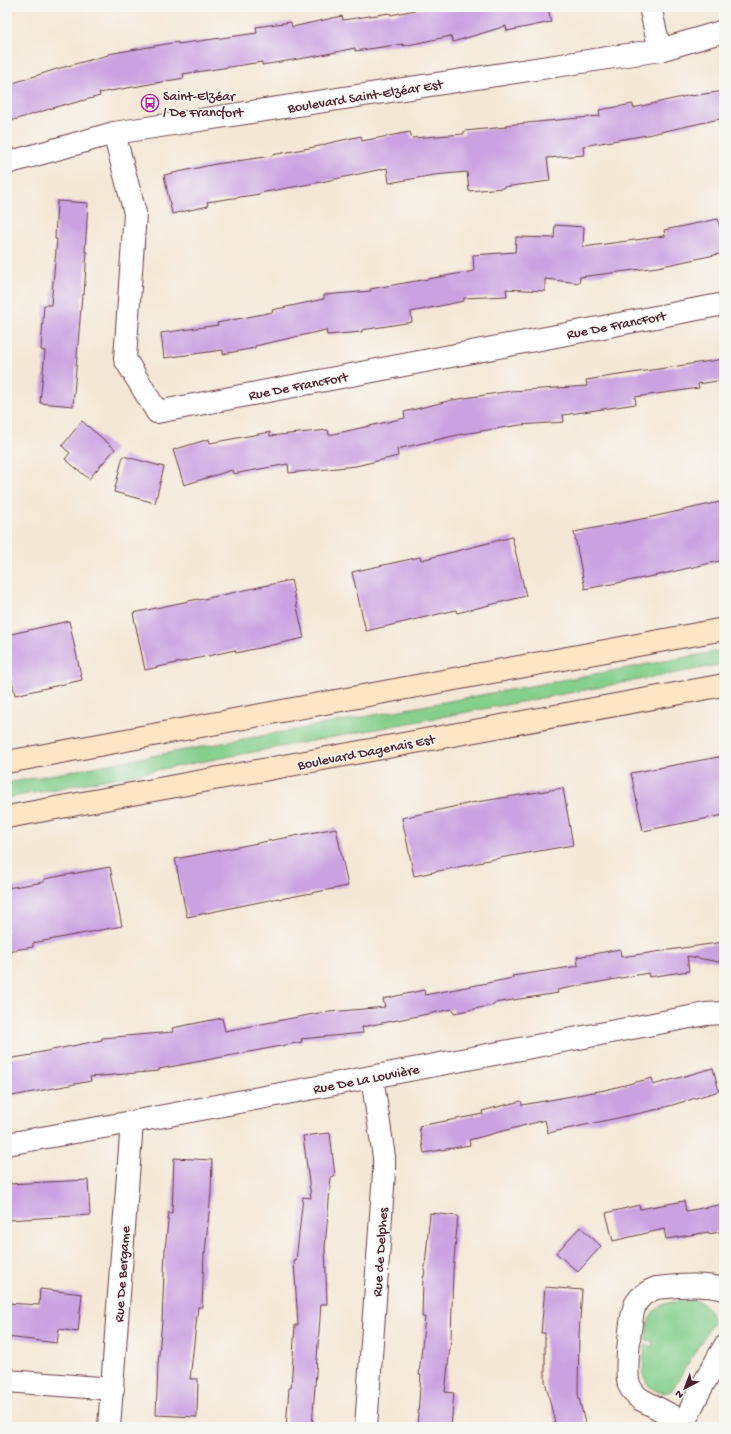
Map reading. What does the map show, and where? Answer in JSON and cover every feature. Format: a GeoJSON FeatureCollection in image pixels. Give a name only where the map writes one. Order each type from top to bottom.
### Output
{"type":"FeatureCollection","features":[{"type":"Feature","properties":{"kind":"main road"},"geometry":{"type":"LineString","coordinates":[[7,762],[724,629]]}},
{"type":"Feature","properties":{"kind":"main road","name":"Boulevard Dagenais Est"},"geometry":{"type":"LineString","coordinates":[[7,818],[724,685]]}},
{"type":"Feature","properties":{"kind":"street"},"geometry":{"type":"LineString","coordinates":[[650,7],[660,50]]}},
{"type":"Feature","properties":{"kind":"street","name":"Boulevard Saint-Elzéar Est"},"geometry":{"type":"LineString","coordinates":[[7,164],[114,133],[660,50],[724,31]]}},
{"type":"Feature","properties":{"kind":"street","name":"Rue De FrancFort"},"geometry":{"type":"LineString","coordinates":[[114,133],[135,213],[125,359],[157,412],[724,304]]}},
{"type":"Feature","properties":{"kind":"street","name":"Rue De La Louvière"},"geometry":{"type":"LineString","coordinates":[[7,1144],[698,1016],[724,1013]]}},
{"type":"Feature","properties":{"kind":"street","name":"Rue de Delphes"},"geometry":{"type":"LineString","coordinates":[[366,1427],[384,1173],[384,1157],[372,1077]]}},
{"type":"Feature","properties":{"kind":"street","name":"Rue De Bergame"},"geometry":{"type":"LineString","coordinates":[[110,1427],[132,1122]]}},
{"type":"Feature","properties":{"kind":"street"},"geometry":{"type":"LineString","coordinates":[[724,1289],[696,1286],[656,1288],[649,1290],[639,1298],[633,1310],[628,1372],[629,1384],[635,1395],[640,1400],[683,1425],[724,1346]]}},
{"type":"Feature","properties":{"kind":"street"},"geometry":{"type":"LineString","coordinates":[[7,1381],[113,1389]]}},
{"type":"Feature","properties":{"kind":"green space"},"geometry":{"type":"Polygon","coordinates":[[[724,650],[724,664],[7,798],[7,783],[724,650]]]}},
{"type":"Feature","properties":{"kind":"green space"},"geometry":{"type":"Polygon","coordinates":[[[693,1300],[707,1307],[713,1322],[672,1390],[661,1393],[651,1388],[647,1383],[643,1365],[645,1345],[652,1346],[653,1341],[646,1340],[647,1328],[650,1319],[653,1312],[658,1307],[672,1302],[693,1300]]]}},
{"type":"Feature","properties":{"kind":"building"},"geometry":{"type":"Polygon","coordinates":[[[429,7],[548,7],[551,22],[507,31],[506,26],[453,42],[451,36],[403,46],[403,44],[355,51],[355,48],[262,65],[262,62],[183,74],[184,78],[99,93],[100,96],[66,104],[7,122],[7,85],[108,54],[178,42],[178,44],[257,33],[256,27],[291,22],[292,27],[342,16],[343,20],[390,13],[391,15],[429,7]]]}},
{"type":"Feature","properties":{"kind":"building"},"geometry":{"type":"Polygon","coordinates":[[[724,91],[724,118],[647,135],[583,146],[584,155],[547,158],[550,181],[469,191],[467,172],[434,175],[389,183],[387,168],[260,194],[207,202],[208,206],[172,214],[164,175],[216,164],[272,156],[361,136],[362,141],[410,132],[412,138],[464,134],[464,131],[506,127],[506,125],[600,116],[599,110],[633,104],[633,108],[691,95],[724,91]]]}},
{"type":"Feature","properties":{"kind":"building"},"geometry":{"type":"Polygon","coordinates":[[[57,201],[88,203],[84,295],[82,295],[73,406],[40,403],[45,351],[41,350],[44,305],[51,305],[57,239],[55,239],[57,201]]]}},
{"type":"Feature","properties":{"kind":"building"},"geometry":{"type":"Polygon","coordinates":[[[718,219],[724,245],[724,253],[658,267],[580,277],[579,283],[545,279],[545,291],[506,289],[507,296],[464,298],[464,301],[411,312],[412,322],[362,330],[362,332],[327,335],[326,330],[255,346],[255,348],[223,354],[223,350],[164,358],[161,333],[218,325],[217,323],[273,312],[272,310],[324,299],[324,295],[371,291],[370,289],[474,271],[473,255],[515,252],[516,237],[554,238],[555,225],[584,227],[583,247],[665,236],[664,230],[718,219]]]}},
{"type":"Feature","properties":{"kind":"building"},"geometry":{"type":"Polygon","coordinates":[[[724,359],[724,380],[698,384],[699,388],[635,397],[636,404],[563,415],[564,422],[520,425],[462,434],[397,449],[398,456],[356,466],[289,473],[288,464],[233,474],[232,470],[184,485],[173,450],[209,439],[210,443],[270,432],[270,436],[328,430],[329,435],[405,418],[404,412],[452,400],[511,391],[587,386],[586,380],[724,359]]]}},
{"type":"Feature","properties":{"kind":"building"},"geometry":{"type":"Polygon","coordinates":[[[82,421],[115,449],[89,479],[65,459],[70,453],[62,446],[82,421]]]}},
{"type":"Feature","properties":{"kind":"building"},"geometry":{"type":"Polygon","coordinates":[[[123,456],[164,467],[155,503],[114,492],[123,456]]]}},
{"type":"Feature","properties":{"kind":"building"},"geometry":{"type":"Polygon","coordinates":[[[724,501],[724,560],[654,576],[585,589],[574,532],[724,501]]]}},
{"type":"Feature","properties":{"kind":"building"},"geometry":{"type":"Polygon","coordinates":[[[512,537],[526,596],[457,613],[456,610],[366,631],[352,572],[420,557],[421,560],[512,537]]]}},
{"type":"Feature","properties":{"kind":"building"},"geometry":{"type":"Polygon","coordinates":[[[291,580],[304,638],[236,653],[235,650],[145,670],[133,613],[291,580]]]}},
{"type":"Feature","properties":{"kind":"building"},"geometry":{"type":"Polygon","coordinates":[[[69,621],[82,680],[15,695],[7,657],[7,635],[69,621]]]}},
{"type":"Feature","properties":{"kind":"building"},"geometry":{"type":"Polygon","coordinates":[[[724,756],[724,815],[643,831],[631,773],[724,756]]]}},
{"type":"Feature","properties":{"kind":"building"},"geometry":{"type":"Polygon","coordinates":[[[563,788],[573,845],[483,861],[414,876],[402,818],[471,803],[563,788]]]}},
{"type":"Feature","properties":{"kind":"building"},"geometry":{"type":"Polygon","coordinates":[[[336,828],[348,886],[279,898],[187,917],[175,859],[336,828]]]}},
{"type":"Feature","properties":{"kind":"building"},"geometry":{"type":"Polygon","coordinates":[[[110,867],[122,926],[33,943],[33,947],[7,951],[7,888],[44,882],[44,879],[110,867]]]}},
{"type":"Feature","properties":{"kind":"building"},"geometry":{"type":"Polygon","coordinates":[[[724,942],[724,963],[687,956],[689,971],[649,977],[648,973],[557,990],[558,993],[494,1003],[494,1005],[454,1013],[453,1009],[362,1027],[363,1033],[301,1039],[302,1042],[159,1069],[159,1071],[90,1077],[91,1081],[7,1097],[7,1059],[102,1040],[102,1038],[173,1032],[172,1028],[222,1018],[225,1031],[319,1013],[385,1007],[383,999],[424,990],[425,995],[513,978],[512,976],[578,966],[577,957],[620,949],[621,957],[724,942]]]}},
{"type":"Feature","properties":{"kind":"building"},"geometry":{"type":"Polygon","coordinates":[[[713,1068],[719,1091],[659,1109],[548,1133],[545,1120],[469,1140],[470,1145],[424,1153],[419,1126],[483,1114],[482,1111],[521,1101],[522,1105],[605,1090],[652,1078],[653,1085],[713,1068]]]}},
{"type":"Feature","properties":{"kind":"building"},"geometry":{"type":"Polygon","coordinates":[[[330,1133],[335,1176],[331,1177],[325,1247],[327,1304],[321,1304],[312,1427],[286,1427],[289,1388],[291,1388],[295,1325],[298,1325],[294,1261],[296,1261],[303,1197],[311,1198],[303,1136],[330,1133]]]}},
{"type":"Feature","properties":{"kind":"building"},"geometry":{"type":"Polygon","coordinates":[[[174,1158],[212,1160],[211,1193],[204,1253],[202,1307],[198,1307],[190,1379],[198,1379],[197,1417],[156,1415],[165,1250],[169,1212],[172,1213],[174,1158]]]}},
{"type":"Feature","properties":{"kind":"building"},"geometry":{"type":"Polygon","coordinates":[[[88,1180],[90,1215],[7,1220],[7,1184],[88,1180]]]}},
{"type":"Feature","properties":{"kind":"building"},"geometry":{"type":"Polygon","coordinates":[[[684,1201],[686,1211],[724,1204],[724,1231],[666,1239],[664,1229],[613,1241],[606,1213],[639,1205],[640,1209],[684,1201]]]}},
{"type":"Feature","properties":{"kind":"building"},"geometry":{"type":"Polygon","coordinates":[[[430,1213],[458,1216],[453,1271],[451,1339],[445,1392],[454,1393],[451,1427],[417,1427],[421,1375],[419,1375],[425,1317],[422,1317],[423,1277],[430,1213]]]}},
{"type":"Feature","properties":{"kind":"building"},"geometry":{"type":"Polygon","coordinates":[[[580,1227],[601,1246],[578,1272],[556,1253],[580,1227]]]}},
{"type":"Feature","properties":{"kind":"building"},"geometry":{"type":"Polygon","coordinates":[[[545,1287],[582,1290],[579,1335],[578,1394],[586,1427],[556,1427],[545,1381],[545,1333],[541,1333],[545,1287]]]}},
{"type":"Feature","properties":{"kind":"building"},"geometry":{"type":"Polygon","coordinates":[[[40,1289],[82,1294],[78,1332],[59,1329],[57,1343],[7,1337],[7,1303],[39,1305],[40,1289]]]}},
{"type":"Feature","properties":{"kind":"place","name":"Saint-Elzéar / De Francfort"},"geometry":{"type":"Point","coordinates":[150,103]}}]}
